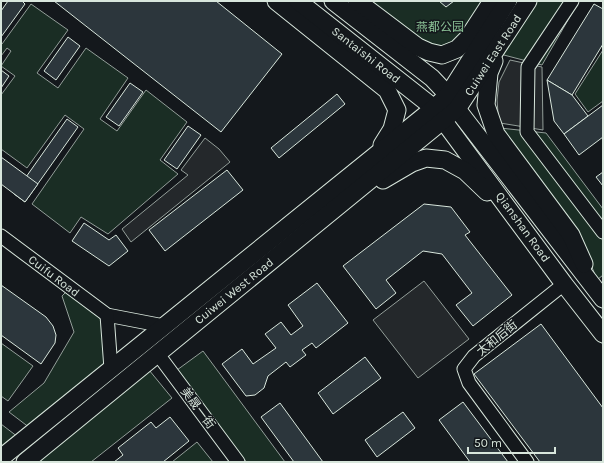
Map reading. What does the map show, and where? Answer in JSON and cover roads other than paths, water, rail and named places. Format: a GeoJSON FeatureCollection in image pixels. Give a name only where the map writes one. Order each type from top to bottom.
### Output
{"type":"FeatureCollection","features":[{"type":"Feature","properties":{"kind":"main road"},"geometry":{"type":"LineString","coordinates":[[276,1],[387,90],[397,110],[392,129],[376,155]]}},
{"type":"Feature","properties":{"kind":"main road","name":"Santaishi Road"},"geometry":{"type":"LineString","coordinates":[[298,1],[439,114]]}},
{"type":"Feature","properties":{"kind":"main road","name":"Santaishi Road"},"geometry":{"type":"LineString","coordinates":[[333,1],[432,78],[448,95],[457,109]]}},
{"type":"Feature","properties":{"kind":"main road"},"geometry":{"type":"LineString","coordinates":[[357,1],[418,47],[429,52],[442,55],[457,49],[468,38],[492,1]]}},
{"type":"Feature","properties":{"kind":"main road","name":"Cuiwei East Road"},"geometry":{"type":"LineString","coordinates":[[439,114],[448,95],[508,1]]}},
{"type":"Feature","properties":{"kind":"main road","name":"Cuiwei East Road"},"geometry":{"type":"LineString","coordinates":[[439,114],[457,109],[528,1]]}},
{"type":"Feature","properties":{"kind":"main road"},"geometry":{"type":"LineString","coordinates":[[499,46],[489,73],[486,105],[496,134],[571,234],[600,290]]}},
{"type":"Feature","properties":{"kind":"main road","name":"Qianshan Road"},"geometry":{"type":"LineString","coordinates":[[457,109],[600,290]]}},
{"type":"Feature","properties":{"kind":"main road","name":"Cuiwei West Road"},"geometry":{"type":"LineString","coordinates":[[112,369],[376,155],[439,114]]}},
{"type":"Feature","properties":{"kind":"main road","name":"Cuiwei West Road"},"geometry":{"type":"LineString","coordinates":[[25,462],[338,206],[439,114]]}},
{"type":"Feature","properties":{"kind":"main road","name":"Qianshan Road"},"geometry":{"type":"LineString","coordinates":[[439,114],[564,284],[603,334]]}},
{"type":"Feature","properties":{"kind":"main road"},"geometry":{"type":"LineString","coordinates":[[338,206],[412,163],[426,158],[445,160],[465,171],[517,220]]}},
{"type":"Feature","properties":{"kind":"main road"},"geometry":{"type":"LineString","coordinates":[[1,458],[112,369]]}},
{"type":"Feature","properties":{"kind":"street"},"geometry":{"type":"LineString","coordinates":[[572,1],[528,67],[527,132],[603,232]]}},
{"type":"Feature","properties":{"kind":"street","name":"Cuifu Road"},"geometry":{"type":"LineString","coordinates":[[1,236],[107,315]]}},
{"type":"Feature","properties":{"kind":"street","name":"太和后街"},"geometry":{"type":"LineString","coordinates":[[526,462],[468,383],[464,369],[474,356],[564,284]]}},
{"type":"Feature","properties":{"kind":"street"},"geometry":{"type":"LineString","coordinates":[[112,369],[107,315],[164,326]]}},
{"type":"Feature","properties":{"kind":"street","name":"美晟一街"},"geometry":{"type":"LineString","coordinates":[[157,353],[238,462]]}},
{"type":"Feature","properties":{"kind":"park label","name":"燕都公园"},"geometry":{"type":"Point","coordinates":[440,27]}}]}
